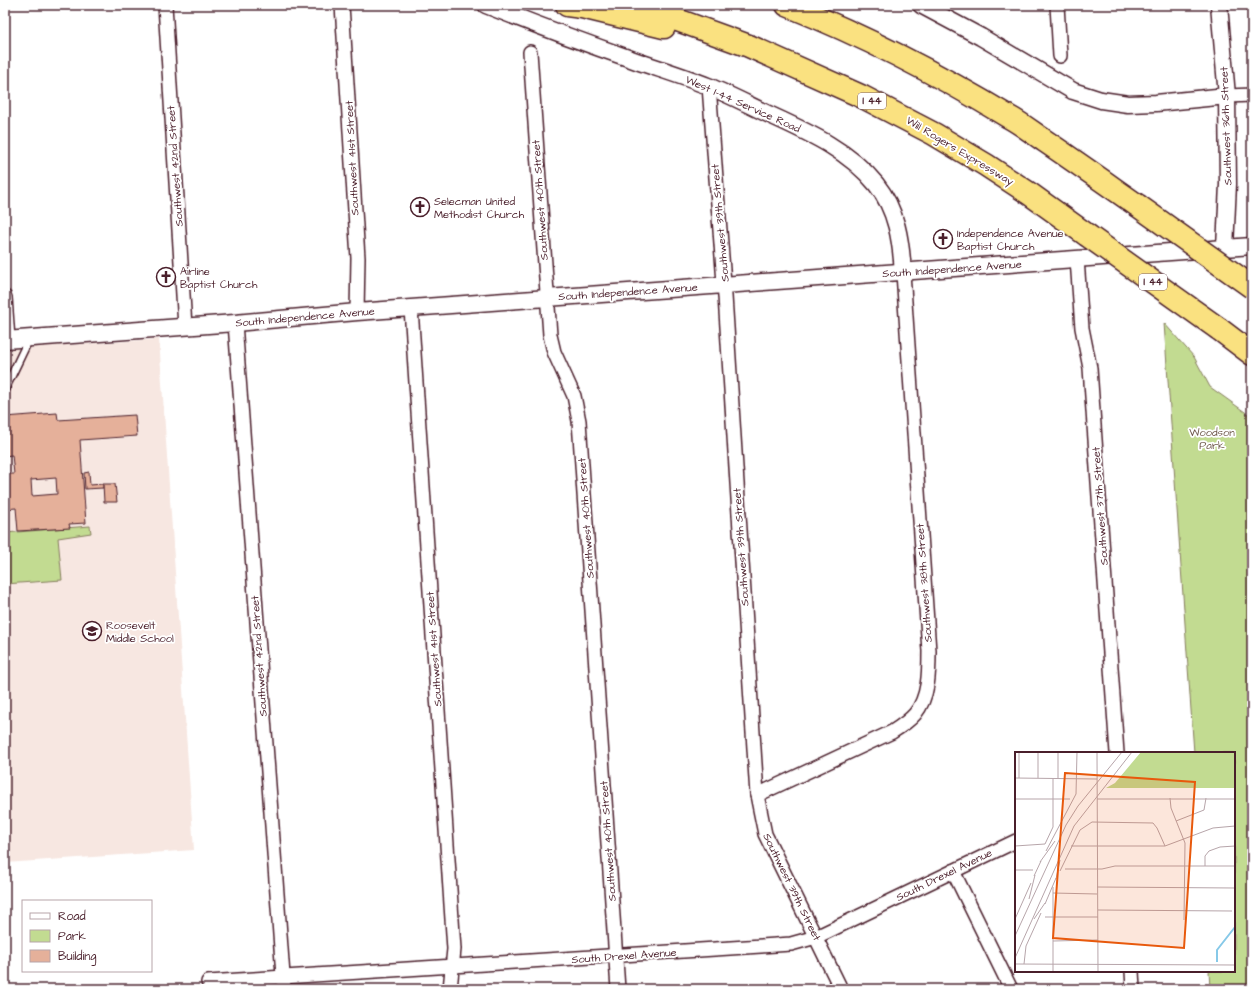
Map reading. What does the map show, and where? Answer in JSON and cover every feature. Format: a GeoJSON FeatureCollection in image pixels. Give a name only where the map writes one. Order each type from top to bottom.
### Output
{"type":"FeatureCollection","features":[{"type":"Feature","properties":{"kind":"highway"},"geometry":{"type":"LineString","coordinates":[[567,5],[582,7],[640,22],[749,46]]}},
{"type":"Feature","properties":{"kind":"highway","name":"Will Rogers Expressway"},"geometry":{"type":"LineString","coordinates":[[636,5],[749,46],[863,96],[934,134],[986,165],[1030,194],[1252,354]]}},
{"type":"Feature","properties":{"kind":"highway"},"geometry":{"type":"LineString","coordinates":[[787,5],[819,18],[902,57],[1010,118],[1077,163],[1252,287]]}},
{"type":"Feature","properties":{"kind":"highway"},"geometry":{"type":"LineString","coordinates":[[799,5],[819,18]]}},
{"type":"Feature","properties":{"kind":"street","name":"Southwest 42nd Street"},"geometry":{"type":"LineString","coordinates":[[165,5],[185,327]]}},
{"type":"Feature","properties":{"kind":"street","name":"Southwest 41st Street"},"geometry":{"type":"LineString","coordinates":[[342,5],[358,258],[357,312]]}},
{"type":"Feature","properties":{"kind":"street","name":"West I-44 Service Road"},"geometry":{"type":"LineString","coordinates":[[486,5],[544,28],[709,86],[833,146],[854,161],[869,175],[878,186],[886,200],[898,230],[903,273]]}},
{"type":"Feature","properties":{"kind":"street"},"geometry":{"type":"LineString","coordinates":[[921,5],[981,37],[1074,91],[1101,100],[1128,104],[1252,95]]}},
{"type":"Feature","properties":{"kind":"street"},"geometry":{"type":"LineString","coordinates":[[1057,5],[1060,56]]}},
{"type":"Feature","properties":{"kind":"street","name":"Southwest 36th Street"},"geometry":{"type":"LineString","coordinates":[[1219,5],[1227,96],[1228,184],[1225,248]]}},
{"type":"Feature","properties":{"kind":"street","name":"Southwest 40th Street"},"geometry":{"type":"LineString","coordinates":[[530,52],[550,335],[554,352],[574,396],[579,421],[618,989]]}},
{"type":"Feature","properties":{"kind":"street","name":"Southwest 39th Street"},"geometry":{"type":"LineString","coordinates":[[709,86],[725,285],[757,795],[765,834],[841,989]]}},
{"type":"Feature","properties":{"kind":"street","name":"South Independence Avenue"},"geometry":{"type":"LineString","coordinates":[[6,339],[185,327],[357,312],[903,273],[1252,246]]}},
{"type":"Feature","properties":{"kind":"street","name":"Southwest 37th Street"},"geometry":{"type":"LineString","coordinates":[[1077,259],[1082,328],[1090,368],[1117,752]]}},
{"type":"Feature","properties":{"kind":"street","name":"Southwest 38th Street"},"geometry":{"type":"LineString","coordinates":[[757,795],[892,732],[915,714],[921,704],[925,692],[929,671],[928,651],[903,273]]}},
{"type":"Feature","properties":{"kind":"street"},"geometry":{"type":"LineString","coordinates":[[5,297],[6,339]]}},
{"type":"Feature","properties":{"kind":"street","name":"Southwest 41st Street"},"geometry":{"type":"LineString","coordinates":[[411,308],[454,949],[450,989]]}},
{"type":"Feature","properties":{"kind":"street","name":"Southwest 42nd Street"},"geometry":{"type":"LineString","coordinates":[[235,323],[283,983]]}},
{"type":"Feature","properties":{"kind":"street","name":"South Drexel Avenue"},"geometry":{"type":"LineString","coordinates":[[208,982],[283,983],[452,967],[616,957],[738,947],[782,946],[816,937],[1015,841]]}},
{"type":"Feature","properties":{"kind":"street"},"geometry":{"type":"LineString","coordinates":[[953,871],[1011,989]]}},
{"type":"Feature","properties":{"kind":"street"},"geometry":{"type":"LineString","coordinates":[[1132,972],[1133,989]]}},
{"type":"Feature","properties":{"kind":"lane"},"geometry":{"type":"LineString","coordinates":[[5,389],[29,338]]}},
{"type":"Feature","properties":{"kind":"shaded area","name":"Roosevelt Middle School"},"geometry":{"type":"Polygon","coordinates":[[[159,339],[194,850],[5,863],[5,349],[159,339]]]}},
{"type":"Feature","properties":{"kind":"green space","name":"Woodson Park"},"geometry":{"type":"Polygon","coordinates":[[[1164,323],[1194,357],[1210,387],[1252,417],[1252,989],[1210,989],[1209,972],[1235,972],[1235,752],[1194,752],[1164,323]]]}},
{"type":"Feature","properties":{"kind":"green space"},"geometry":{"type":"Polygon","coordinates":[[[90,526],[91,533],[58,538],[62,580],[5,584],[5,533],[90,526]]]}},
{"type":"Feature","properties":{"kind":"building"},"geometry":{"type":"Polygon","coordinates":[[[57,413],[58,420],[135,415],[137,436],[80,440],[86,523],[69,524],[70,528],[18,531],[16,508],[5,509],[5,474],[14,474],[12,455],[5,456],[5,417],[57,413]],[[56,478],[31,480],[32,496],[57,494],[56,478]]]}},
{"type":"Feature","properties":{"kind":"building"},"geometry":{"type":"Polygon","coordinates":[[[89,472],[90,485],[103,484],[103,488],[85,489],[84,473],[89,472]]]}},
{"type":"Feature","properties":{"kind":"building"},"geometry":{"type":"Polygon","coordinates":[[[103,484],[115,484],[117,502],[104,502],[103,484]]]}},
{"type":"Feature","properties":{"kind":"place","name":"Selecman United Methodist Church"},"geometry":{"type":"Point","coordinates":[420,207]}},
{"type":"Feature","properties":{"kind":"place","name":"Independence Avenue Baptist Church"},"geometry":{"type":"Point","coordinates":[943,239]}},
{"type":"Feature","properties":{"kind":"place","name":"Airline Baptist Church"},"geometry":{"type":"Point","coordinates":[166,277]}},
{"type":"Feature","properties":{"kind":"place","name":"Roosevelt Middle School"},"geometry":{"type":"Point","coordinates":[92,631]}}]}
